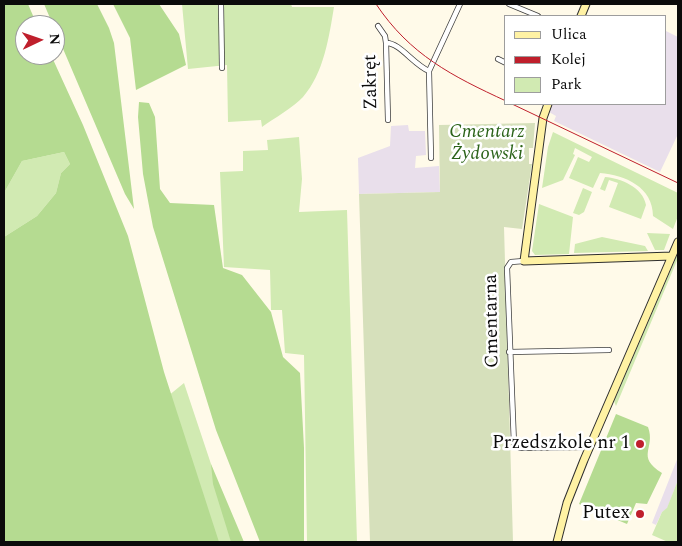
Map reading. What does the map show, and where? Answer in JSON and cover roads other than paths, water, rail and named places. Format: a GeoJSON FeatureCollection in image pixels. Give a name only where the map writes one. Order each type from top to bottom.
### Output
{"type":"FeatureCollection","features":[{"type":"Feature","properties":{"kind":"main road"},"geometry":{"type":"LineString","coordinates":[[524,261],[543,118],[548,105]]}},
{"type":"Feature","properties":{"kind":"main road"},"geometry":{"type":"LineString","coordinates":[[557,542],[567,503],[589,447],[678,242]]}},
{"type":"Feature","properties":{"kind":"main road","name":"Cmentarna"},"geometry":{"type":"LineString","coordinates":[[524,261],[672,256]]}},
{"type":"Feature","properties":{"kind":"street"},"geometry":{"type":"LineString","coordinates":[[222,4],[222,68]]}},
{"type":"Feature","properties":{"kind":"street"},"geometry":{"type":"LineString","coordinates":[[431,158],[428,71],[460,4]]}},
{"type":"Feature","properties":{"kind":"street"},"geometry":{"type":"LineString","coordinates":[[509,4],[536,15]]}},
{"type":"Feature","properties":{"kind":"street","name":"Zakręt"},"geometry":{"type":"LineString","coordinates":[[378,26],[385,36],[386,43],[388,120]]}},
{"type":"Feature","properties":{"kind":"street","name":"Zakręt"},"geometry":{"type":"LineString","coordinates":[[386,43],[394,44],[416,64],[428,71]]}},
{"type":"Feature","properties":{"kind":"street"},"geometry":{"type":"LineString","coordinates":[[498,59],[504,63]]}},
{"type":"Feature","properties":{"kind":"street","name":"Cmentarna"},"geometry":{"type":"LineString","coordinates":[[524,261],[511,262],[507,268],[513,440],[516,446],[520,448],[589,447]]}},
{"type":"Feature","properties":{"kind":"street"},"geometry":{"type":"LineString","coordinates":[[509,352],[609,350]]}},
{"type":"Feature","properties":{"kind":"railway"},"geometry":{"type":"LineString","coordinates":[[376,4],[389,22],[418,51],[450,73],[504,100]]}},
{"type":"Feature","properties":{"kind":"railway"},"geometry":{"type":"LineString","coordinates":[[514,105],[678,183]]}},
{"type":"Feature","properties":{"kind":"place","name":"Przedszkole nr 1"},"geometry":{"type":"Point","coordinates":[640,444]}},
{"type":"Feature","properties":{"kind":"place","name":"Putex"},"geometry":{"type":"Point","coordinates":[640,514]}},
{"type":"Feature","properties":{"kind":"park label","name":"Cmentarz Żydowski"},"geometry":{"type":"Point","coordinates":[487,144]}}]}
